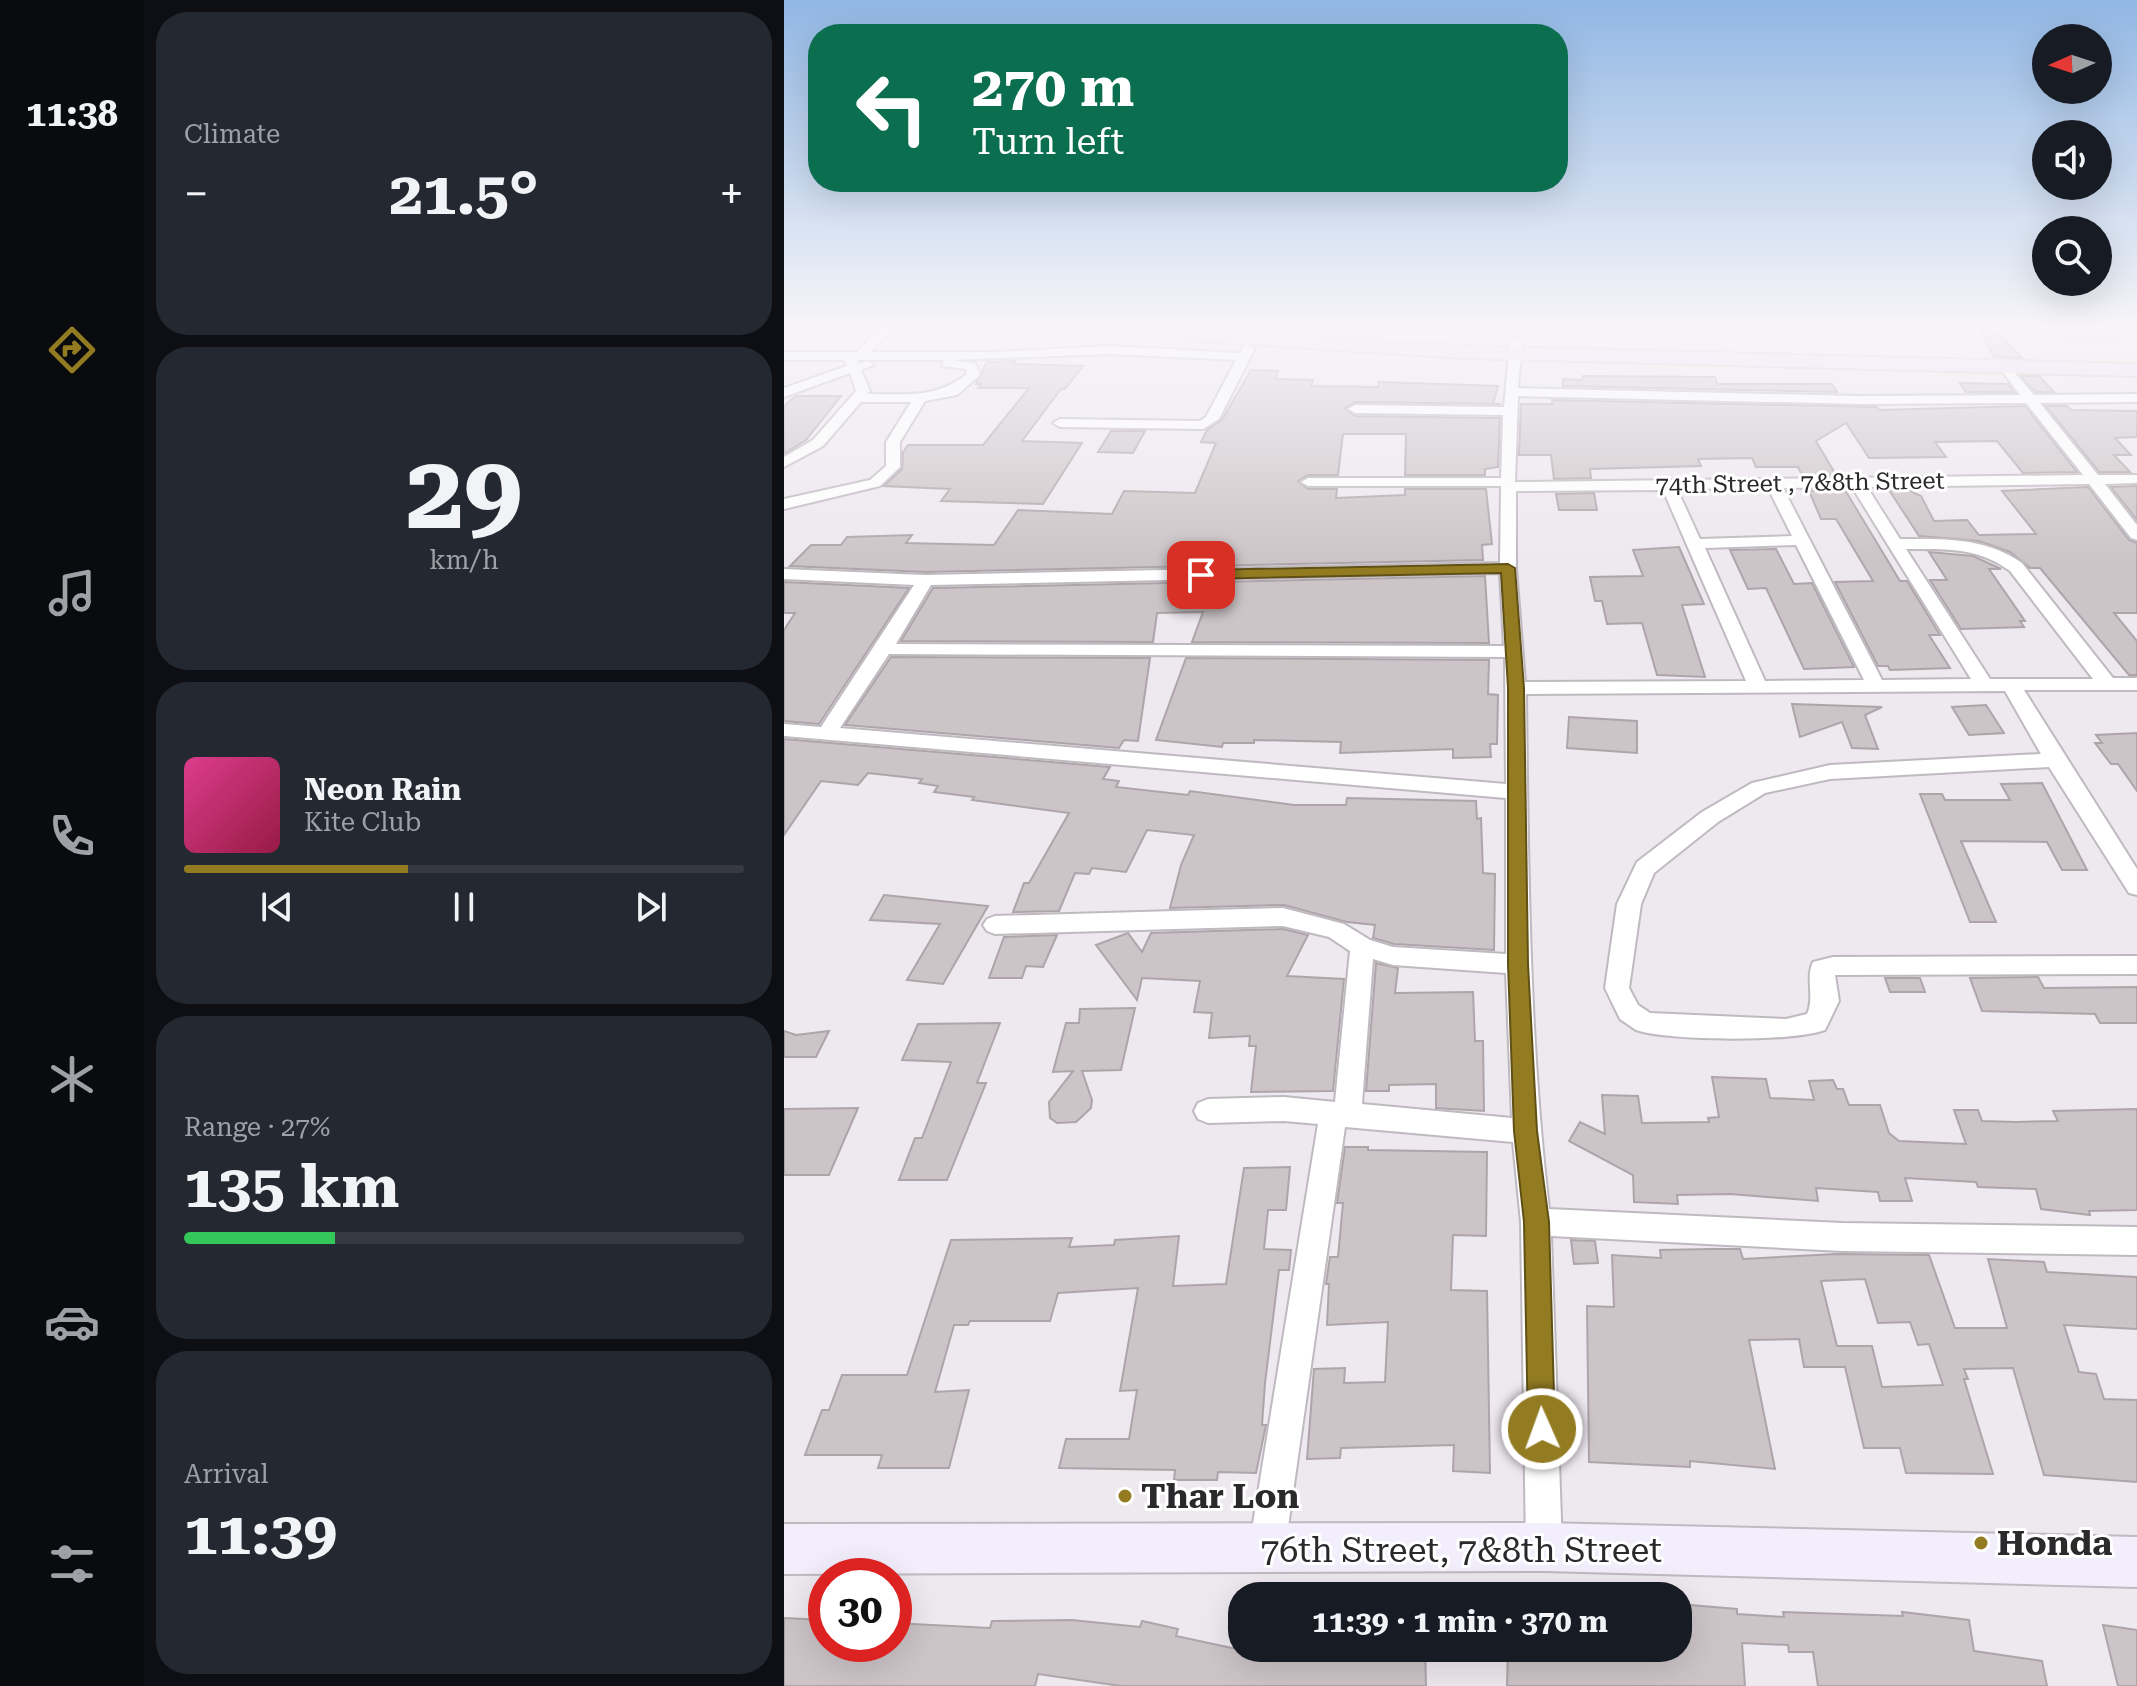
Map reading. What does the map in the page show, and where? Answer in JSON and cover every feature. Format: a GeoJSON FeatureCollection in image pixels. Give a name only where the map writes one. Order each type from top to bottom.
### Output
{"type":"FeatureCollection","features":[{"type":"Feature","properties":{"kind":"street"},"geometry":{"type":"LineString","coordinates":[[784,463],[818,443],[852,404]]}},
{"type":"Feature","properties":{"kind":"street"},"geometry":{"type":"LineString","coordinates":[[784,504],[875,483],[893,467],[890,452],[894,440],[914,414],[918,404]]}},
{"type":"Feature","properties":{"kind":"street"},"geometry":{"type":"LineString","coordinates":[[1060,423],[1203,425],[1212,419],[1220,404]]}},
{"type":"Feature","properties":{"kind":"street"},"geometry":{"type":"LineString","coordinates":[[1355,409],[1458,404]]}},
{"type":"Feature","properties":{"kind":"street"},"geometry":{"type":"LineString","coordinates":[[1510,404],[1508,568],[1516,688],[1518,964],[1526,1131],[1536,1222],[1544,1547]]}},
{"type":"Feature","properties":{"kind":"street"},"geometry":{"type":"LineString","coordinates":[[2034,404],[2137,535]]}},
{"type":"Feature","properties":{"kind":"street","name":"74th Street , 7&8th Street"},"geometry":{"type":"LineString","coordinates":[[1308,482],[1668,485],[2137,479]]}},
{"type":"Feature","properties":{"kind":"street"},"geometry":{"type":"LineString","coordinates":[[1856,482],[1985,686]]}},
{"type":"Feature","properties":{"kind":"street"},"geometry":{"type":"LineString","coordinates":[[1773,483],[1877,688]]}},
{"type":"Feature","properties":{"kind":"street"},"geometry":{"type":"LineString","coordinates":[[1668,485],[1759,688]]}},
{"type":"Feature","properties":{"kind":"street"},"geometry":{"type":"LineString","coordinates":[[1695,544],[1801,540]]}},
{"type":"Feature","properties":{"kind":"street"},"geometry":{"type":"LineString","coordinates":[[1897,544],[1963,545],[2001,554],[2016,567],[2108,685]]}},
{"type":"Feature","properties":{"kind":"street"},"geometry":{"type":"LineString","coordinates":[[784,574],[925,580],[1508,568]]}},
{"type":"Feature","properties":{"kind":"street"},"geometry":{"type":"LineString","coordinates":[[826,734],[884,649],[925,580]]}},
{"type":"Feature","properties":{"kind":"street"},"geometry":{"type":"LineString","coordinates":[[884,649],[1512,652]]}},
{"type":"Feature","properties":{"kind":"street"},"geometry":{"type":"LineString","coordinates":[[1516,688],[2137,684]]}},
{"type":"Feature","properties":{"kind":"street"},"geometry":{"type":"LineString","coordinates":[[2012,686],[2055,760],[2137,887]]}},
{"type":"Feature","properties":{"kind":"street"},"geometry":{"type":"LineString","coordinates":[[784,730],[1518,792]]}},
{"type":"Feature","properties":{"kind":"street"},"geometry":{"type":"LineString","coordinates":[[2055,760],[1830,772],[1759,788],[1710,817],[1645,868],[1629,904],[1617,988],[1629,1012],[1645,1023],[1786,1029],[1816,1023],[1826,1001],[1822,969],[1833,966],[2137,965]]}},
{"type":"Feature","properties":{"kind":"street"},"geometry":{"type":"LineString","coordinates":[[995,925],[1283,917],[1336,930],[1362,947],[1393,956],[1518,964]]}},
{"type":"Feature","properties":{"kind":"street"},"geometry":{"type":"LineString","coordinates":[[1267,1548],[1340,1115],[1362,947]]}},
{"type":"Feature","properties":{"kind":"street"},"geometry":{"type":"LineString","coordinates":[[1208,1111],[1284,1109],[1526,1131]]}},
{"type":"Feature","properties":{"kind":"street"},"geometry":{"type":"LineString","coordinates":[[1536,1222],[1842,1237],[2137,1241]]}},
{"type":"Feature","properties":{"kind":"street","name":"76th Street, 7&8th Street"},"geometry":{"type":"LineString","coordinates":[[784,1549],[1544,1547],[2137,1562]]}},
{"type":"Feature","properties":{"kind":"building"},"geometry":{"type":"Polygon","coordinates":[[[835,404],[806,440],[784,454],[784,406],[835,404]]]}},
{"type":"Feature","properties":{"kind":"building"},"geometry":{"type":"Polygon","coordinates":[[[1016,404],[1050,404],[1022,441],[1082,443],[1043,504],[941,501],[950,489],[884,486],[902,469],[903,452],[908,445],[983,445],[1016,404]]]}},
{"type":"Feature","properties":{"kind":"building"},"geometry":{"type":"Polygon","coordinates":[[[1231,404],[1352,404],[1345,408],[1355,416],[1500,418],[1498,467],[1485,469],[1485,475],[1405,475],[1406,434],[1343,434],[1338,475],[1308,475],[1298,481],[1308,489],[1337,489],[1336,498],[1405,495],[1405,489],[1486,489],[1492,544],[1482,545],[1483,560],[925,572],[790,566],[811,545],[841,545],[847,537],[912,535],[906,543],[994,545],[1018,510],[1112,514],[1124,491],[1195,493],[1216,443],[1201,442],[1207,430],[1222,420],[1231,404]]]}},
{"type":"Feature","properties":{"kind":"building"},"geometry":{"type":"Polygon","coordinates":[[[1521,404],[1723,404],[1877,407],[1879,410],[2025,406],[2077,472],[2023,473],[1997,441],[1935,442],[1946,457],[1869,458],[1846,423],[1816,441],[1836,475],[1802,475],[1798,467],[1756,467],[1752,458],[1698,459],[1701,466],[1590,469],[1591,478],[1554,479],[1551,455],[1519,455],[1521,404]]]}},
{"type":"Feature","properties":{"kind":"building"},"geometry":{"type":"Polygon","coordinates":[[[2046,406],[2067,406],[2071,410],[2137,411],[2137,437],[2115,438],[2131,455],[2114,455],[2130,472],[2099,472],[2046,406]]]}},
{"type":"Feature","properties":{"kind":"building"},"geometry":{"type":"Polygon","coordinates":[[[1111,431],[1145,431],[1133,453],[1098,452],[1111,431]]]}},
{"type":"Feature","properties":{"kind":"building"},"geometry":{"type":"Polygon","coordinates":[[[2137,486],[2137,520],[2111,487],[2137,486]]]}},
{"type":"Feature","properties":{"kind":"building"},"geometry":{"type":"Polygon","coordinates":[[[2088,487],[2129,540],[2137,543],[2137,613],[2114,613],[2137,641],[2137,675],[2129,675],[2040,568],[2030,568],[2010,552],[1979,541],[1919,536],[1889,490],[1906,489],[1921,496],[1934,521],[1967,520],[1979,535],[2036,534],[2002,491],[2088,487]]]}},
{"type":"Feature","properties":{"kind":"building"},"geometry":{"type":"Polygon","coordinates":[[[1845,490],[1900,581],[1907,581],[1940,635],[1929,635],[1950,668],[1890,670],[1888,666],[1878,666],[1835,582],[1873,581],[1836,519],[1821,519],[1809,491],[1845,490]]]}},
{"type":"Feature","properties":{"kind":"building"},"geometry":{"type":"Polygon","coordinates":[[[1594,493],[1597,510],[1559,510],[1556,494],[1594,493]]]}},
{"type":"Feature","properties":{"kind":"building"},"geometry":{"type":"Polygon","coordinates":[[[1679,547],[1704,604],[1682,605],[1705,677],[1657,675],[1642,623],[1607,624],[1602,601],[1595,601],[1590,577],[1643,576],[1633,550],[1679,547]]]}},
{"type":"Feature","properties":{"kind":"building"},"geometry":{"type":"Polygon","coordinates":[[[1776,549],[1794,584],[1812,583],[1854,667],[1804,669],[1766,588],[1748,589],[1730,550],[1776,549]]]}},
{"type":"Feature","properties":{"kind":"building"},"geometry":{"type":"Polygon","coordinates":[[[1929,552],[1973,556],[2001,569],[1989,569],[2025,621],[2020,621],[2024,627],[1961,629],[1930,580],[1947,580],[1929,552]]]}},
{"type":"Feature","properties":{"kind":"building"},"geometry":{"type":"Polygon","coordinates":[[[1485,576],[1489,643],[1192,642],[1203,612],[1157,613],[1153,642],[901,641],[933,588],[1485,576]]]}},
{"type":"Feature","properties":{"kind":"building"},"geometry":{"type":"Polygon","coordinates":[[[784,582],[909,588],[819,724],[784,721],[784,630],[795,613],[784,613],[784,582]]]}},
{"type":"Feature","properties":{"kind":"building"},"geometry":{"type":"Polygon","coordinates":[[[891,657],[1150,658],[1138,741],[1124,740],[1119,748],[845,725],[891,657]]]}},
{"type":"Feature","properties":{"kind":"building"},"geometry":{"type":"Polygon","coordinates":[[[1186,658],[1489,660],[1488,694],[1498,695],[1497,744],[1490,744],[1491,757],[1453,758],[1453,749],[1340,753],[1341,742],[1254,740],[1254,743],[1223,743],[1222,747],[1156,740],[1186,658]]]}},
{"type":"Feature","properties":{"kind":"building"},"geometry":{"type":"Polygon","coordinates":[[[1792,704],[1882,707],[1865,715],[1878,749],[1852,748],[1842,722],[1800,737],[1792,704]]]}},
{"type":"Feature","properties":{"kind":"building"},"geometry":{"type":"Polygon","coordinates":[[[1986,705],[2004,733],[1969,735],[1952,707],[1986,705]]]}},
{"type":"Feature","properties":{"kind":"building"},"geometry":{"type":"Polygon","coordinates":[[[1569,717],[1637,721],[1637,753],[1567,748],[1569,717]]]}},
{"type":"Feature","properties":{"kind":"building"},"geometry":{"type":"Polygon","coordinates":[[[2137,733],[2137,791],[2118,764],[2111,764],[2095,743],[2102,743],[2096,735],[2137,733]]]}},
{"type":"Feature","properties":{"kind":"building"},"geometry":{"type":"Polygon","coordinates":[[[784,739],[1110,767],[1103,779],[1119,781],[1116,787],[1188,795],[1190,791],[1294,805],[1346,805],[1347,798],[1476,801],[1477,819],[1481,818],[1483,873],[1495,874],[1494,950],[1394,944],[1373,938],[1375,925],[1347,922],[1284,905],[1170,908],[1181,865],[1194,835],[1147,830],[1126,872],[1092,868],[1089,874],[1075,873],[1059,911],[1013,912],[1024,883],[1029,883],[1069,813],[972,800],[974,797],[934,792],[938,786],[919,783],[922,779],[868,773],[858,785],[821,781],[784,835],[784,739]]]}},
{"type":"Feature","properties":{"kind":"building"},"geometry":{"type":"Polygon","coordinates":[[[2042,783],[2087,870],[2062,870],[2047,842],[1961,841],[1996,922],[1970,922],[1920,794],[1942,794],[1945,800],[2010,800],[2001,784],[2042,783]]]}},
{"type":"Feature","properties":{"kind":"building"},"geometry":{"type":"Polygon","coordinates":[[[884,895],[988,906],[943,984],[907,980],[940,924],[870,920],[884,895]]]}},
{"type":"Feature","properties":{"kind":"building"},"geometry":{"type":"Polygon","coordinates":[[[1283,929],[1308,935],[1287,976],[1344,979],[1333,1091],[1251,1092],[1256,1046],[1249,1046],[1250,1036],[1209,1038],[1212,1013],[1194,1012],[1200,981],[1142,978],[1137,1000],[1096,945],[1128,933],[1142,952],[1151,933],[1283,929]]]}},
{"type":"Feature","properties":{"kind":"building"},"geometry":{"type":"Polygon","coordinates":[[[1057,935],[1043,967],[1026,966],[1022,978],[989,978],[1004,937],[1057,935]]]}},
{"type":"Feature","properties":{"kind":"building"},"geometry":{"type":"Polygon","coordinates":[[[1376,963],[1398,968],[1395,993],[1473,992],[1475,1041],[1483,1041],[1484,1111],[1436,1108],[1436,1084],[1389,1085],[1389,1091],[1366,1091],[1376,963]]]}},
{"type":"Feature","properties":{"kind":"building"},"geometry":{"type":"Polygon","coordinates":[[[2038,977],[2044,988],[2137,987],[2137,1023],[2100,1023],[2095,1014],[1982,1011],[1970,978],[2038,977]]]}},
{"type":"Feature","properties":{"kind":"building"},"geometry":{"type":"Polygon","coordinates":[[[1885,978],[1920,978],[1925,992],[1890,992],[1885,978]]]}},
{"type":"Feature","properties":{"kind":"building"},"geometry":{"type":"Polygon","coordinates":[[[1135,1008],[1121,1070],[1082,1071],[1092,1100],[1091,1108],[1076,1122],[1057,1123],[1050,1118],[1049,1102],[1073,1071],[1053,1072],[1066,1023],[1079,1023],[1080,1009],[1135,1008]]]}},
{"type":"Feature","properties":{"kind":"building"},"geometry":{"type":"Polygon","coordinates":[[[1000,1023],[977,1083],[986,1083],[947,1180],[899,1180],[915,1138],[922,1138],[951,1062],[902,1060],[918,1024],[1000,1023]]]}},
{"type":"Feature","properties":{"kind":"building"},"geometry":{"type":"Polygon","coordinates":[[[784,1031],[796,1035],[829,1031],[816,1057],[784,1057],[784,1031]]]}},
{"type":"Feature","properties":{"kind":"building"},"geometry":{"type":"Polygon","coordinates":[[[1712,1077],[1766,1079],[1770,1098],[1814,1100],[1809,1081],[1833,1080],[1837,1089],[1843,1089],[1849,1105],[1880,1105],[1889,1133],[1899,1141],[1966,1144],[1954,1110],[1978,1110],[1982,1121],[2016,1122],[2058,1121],[2053,1111],[2137,1109],[2137,1210],[2089,1211],[2090,1215],[2041,1209],[2036,1189],[1978,1187],[1976,1182],[1905,1178],[1912,1201],[1880,1201],[1878,1192],[1816,1188],[1818,1201],[1730,1194],[1677,1195],[1678,1204],[1634,1202],[1633,1175],[1569,1141],[1580,1122],[1605,1134],[1602,1095],[1638,1096],[1642,1123],[1709,1122],[1708,1118],[1719,1117],[1712,1077]]]}},
{"type":"Feature","properties":{"kind":"building"},"geometry":{"type":"Polygon","coordinates":[[[858,1108],[829,1175],[784,1175],[784,1109],[858,1108]]]}},
{"type":"Feature","properties":{"kind":"building"},"geometry":{"type":"Polygon","coordinates":[[[1345,1147],[1487,1152],[1486,1236],[1453,1235],[1451,1290],[1487,1291],[1490,1473],[1453,1471],[1454,1445],[1341,1448],[1340,1458],[1307,1459],[1314,1369],[1345,1368],[1344,1383],[1385,1382],[1388,1322],[1327,1325],[1329,1284],[1326,1284],[1330,1257],[1338,1257],[1343,1203],[1337,1203],[1345,1147]]]}},
{"type":"Feature","properties":{"kind":"building"},"geometry":{"type":"Polygon","coordinates":[[[1290,1167],[1286,1210],[1268,1210],[1264,1249],[1291,1250],[1289,1270],[1279,1270],[1265,1383],[1262,1425],[1266,1425],[1256,1473],[1218,1472],[1217,1480],[1174,1480],[1175,1470],[1059,1468],[1066,1439],[1129,1439],[1137,1390],[1120,1391],[1138,1288],[1058,1293],[1050,1321],[970,1321],[968,1325],[954,1325],[935,1392],[969,1390],[949,1468],[878,1468],[882,1455],[805,1455],[822,1410],[829,1410],[842,1375],[907,1375],[951,1240],[1072,1238],[1069,1247],[1114,1245],[1115,1240],[1179,1236],[1173,1286],[1226,1284],[1244,1168],[1290,1167]]]}},
{"type":"Feature","properties":{"kind":"building"},"geometry":{"type":"Polygon","coordinates":[[[1571,1240],[1595,1241],[1598,1263],[1574,1264],[1571,1240]]]}},
{"type":"Feature","properties":{"kind":"building"},"geometry":{"type":"Polygon","coordinates":[[[1740,1249],[1743,1259],[1836,1254],[1929,1255],[1955,1328],[2007,1328],[1988,1259],[2044,1262],[2047,1272],[2137,1277],[2137,1329],[2064,1325],[2079,1372],[2096,1374],[2104,1399],[2137,1400],[2137,1482],[2044,1475],[2013,1368],[1964,1369],[1968,1379],[1964,1379],[1993,1474],[1906,1473],[1900,1448],[1864,1448],[1845,1367],[1804,1367],[1799,1339],[1749,1340],[1775,1469],[1690,1461],[1690,1467],[1589,1462],[1587,1306],[1614,1307],[1612,1255],[1661,1258],[1660,1250],[1740,1249]],[[1865,1279],[1821,1281],[1837,1346],[1872,1346],[1882,1387],[1943,1385],[1929,1344],[1918,1345],[1910,1322],[1878,1323],[1865,1279]]]}},
{"type":"Feature","properties":{"kind":"building"},"geometry":{"type":"Polygon","coordinates":[[[1692,1605],[1737,1609],[1737,1614],[1784,1617],[1783,1612],[1903,1616],[1902,1612],[1969,1620],[1974,1651],[2042,1661],[2047,1686],[1818,1686],[1813,1652],[1789,1652],[1788,1645],[1742,1643],[1745,1686],[1507,1686],[1508,1662],[1692,1662],[1692,1605]]]}},
{"type":"Feature","properties":{"kind":"building"},"geometry":{"type":"Polygon","coordinates":[[[784,1618],[808,1619],[808,1662],[912,1662],[912,1624],[990,1628],[992,1621],[1072,1620],[1140,1627],[1142,1621],[1178,1629],[1176,1636],[1228,1647],[1228,1662],[1425,1662],[1426,1686],[1121,1686],[1038,1674],[1035,1686],[784,1686],[784,1618]]]}},
{"type":"Feature","properties":{"kind":"building"},"geometry":{"type":"Polygon","coordinates":[[[2103,1625],[2137,1630],[2137,1686],[2118,1686],[2103,1625]]]}},
{"type":"Feature","properties":{"kind":"place","name":"Thar Lon"},"geometry":{"type":"Point","coordinates":[1125,1496]}},
{"type":"Feature","properties":{"kind":"place","name":"Honda"},"geometry":{"type":"Point","coordinates":[1981,1543]}},
{"type":"Feature","properties":{"kind":"route"},"geometry":{"type":"LineString","coordinates":[[1201,575],[1508,568],[1516,688],[1518,964],[1526,1131],[1536,1222],[1542,1429]]}}]}
